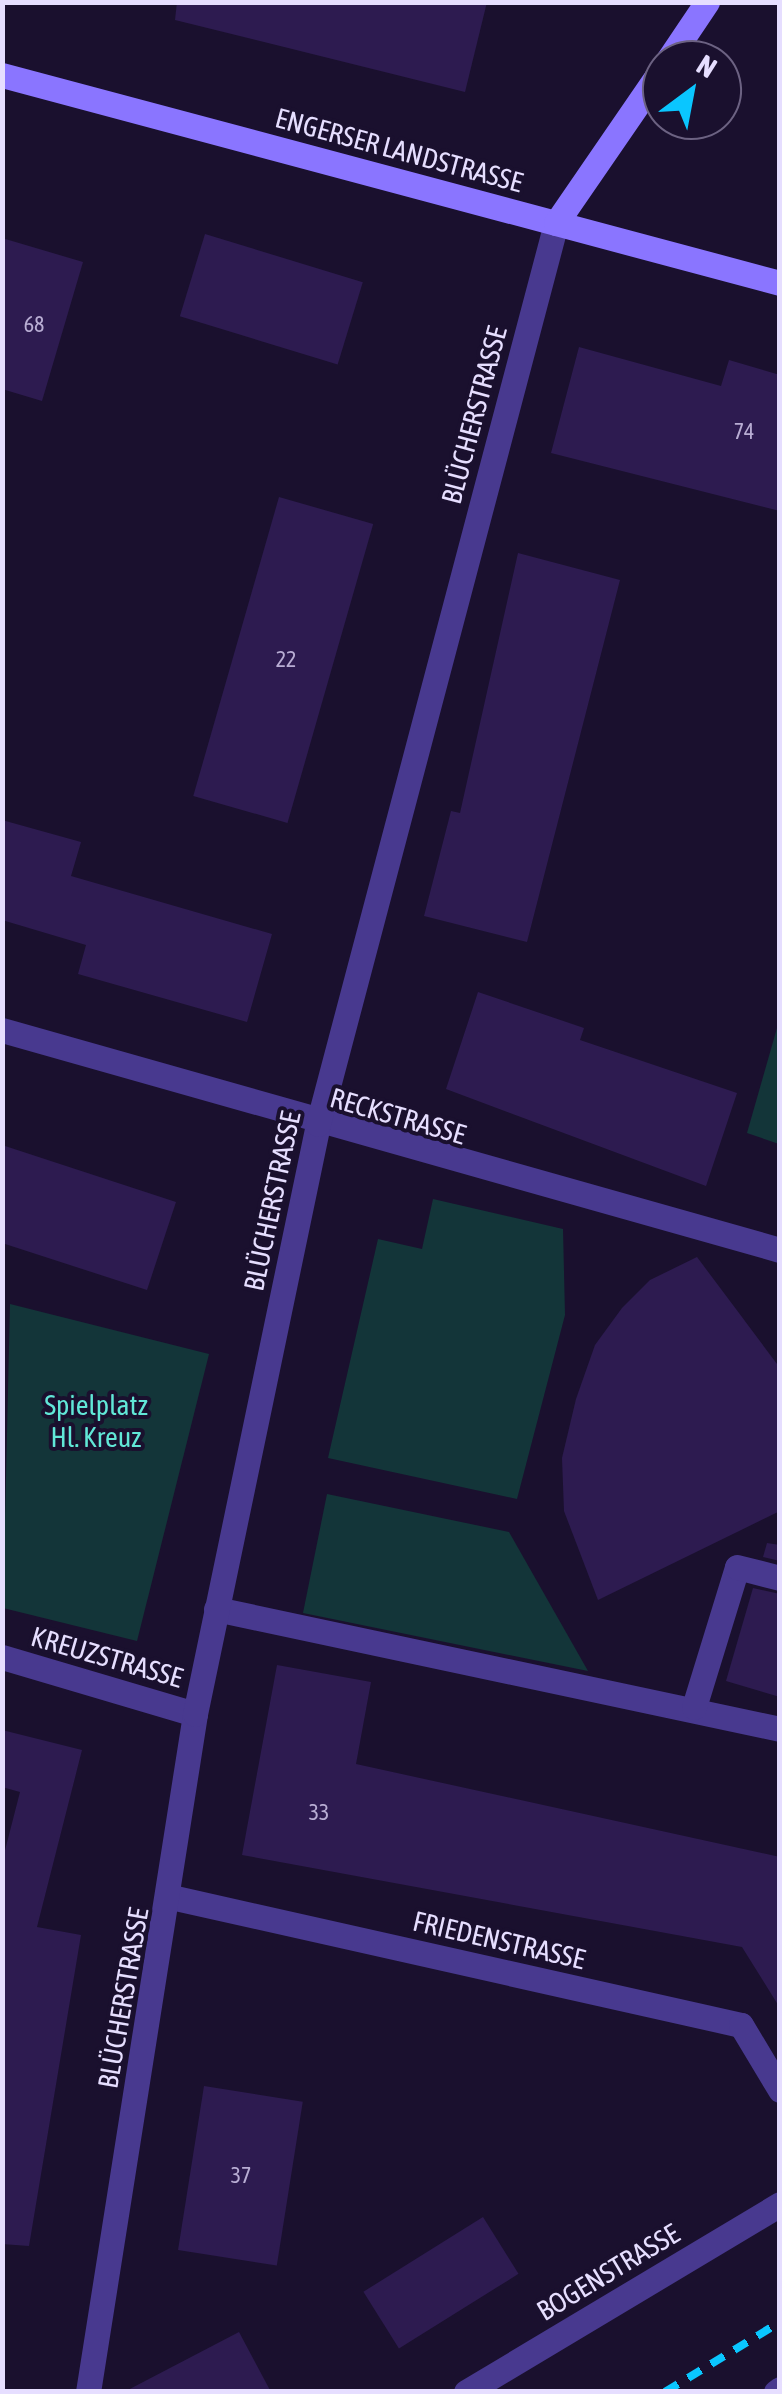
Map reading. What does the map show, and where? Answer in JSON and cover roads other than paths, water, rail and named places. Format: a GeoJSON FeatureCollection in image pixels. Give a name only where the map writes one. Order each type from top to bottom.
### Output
{"type":"FeatureCollection","features":[{"type":"Feature","properties":{"kind":"main road"},"geometry":{"type":"LineString","coordinates":[[682,40],[708,2]]}},
{"type":"Feature","properties":{"kind":"main road","name":"ENGERSER LANDSTRASSE"},"geometry":{"type":"LineString","coordinates":[[3,79],[780,283]]}},
{"type":"Feature","properties":{"kind":"main road","name":"BLÜCHERSTRASSE"},"geometry":{"type":"LineString","coordinates":[[556,222],[642,97]]}},
{"type":"Feature","properties":{"kind":"street","name":"BLÜCHERSTRASSE"},"geometry":{"type":"LineString","coordinates":[[88,2392],[171,1897],[194,1714],[318,1124],[556,222]]}},
{"type":"Feature","properties":{"kind":"street","name":"RECKSTRASSE"},"geometry":{"type":"LineString","coordinates":[[2,1030],[318,1124],[780,1250]]}},
{"type":"Feature","properties":{"kind":"street"},"geometry":{"type":"LineString","coordinates":[[694,1707],[737,1567],[780,1578]]}},
{"type":"Feature","properties":{"kind":"street"},"geometry":{"type":"LineString","coordinates":[[216,1609],[780,1728]]}},
{"type":"Feature","properties":{"kind":"street","name":"KREUZSTRASSE"},"geometry":{"type":"LineString","coordinates":[[2,1657],[194,1714]]}},
{"type":"Feature","properties":{"kind":"street","name":"FRIEDENSTRASSE"},"geometry":{"type":"LineString","coordinates":[[171,1897],[741,2025],[780,2090]]}},
{"type":"Feature","properties":{"kind":"street","name":"BOGENSTRASSE"},"geometry":{"type":"LineString","coordinates":[[466,2392],[780,2204]]}},
{"type":"Feature","properties":{"kind":"railway"},"geometry":{"type":"LineString","coordinates":[[665,2392],[780,2322]]}},
{"type":"Feature","properties":{"kind":"park label","name":"Spielplatz Hl. Kreuz"},"geometry":{"type":"Point","coordinates":[96,1421]}}]}
